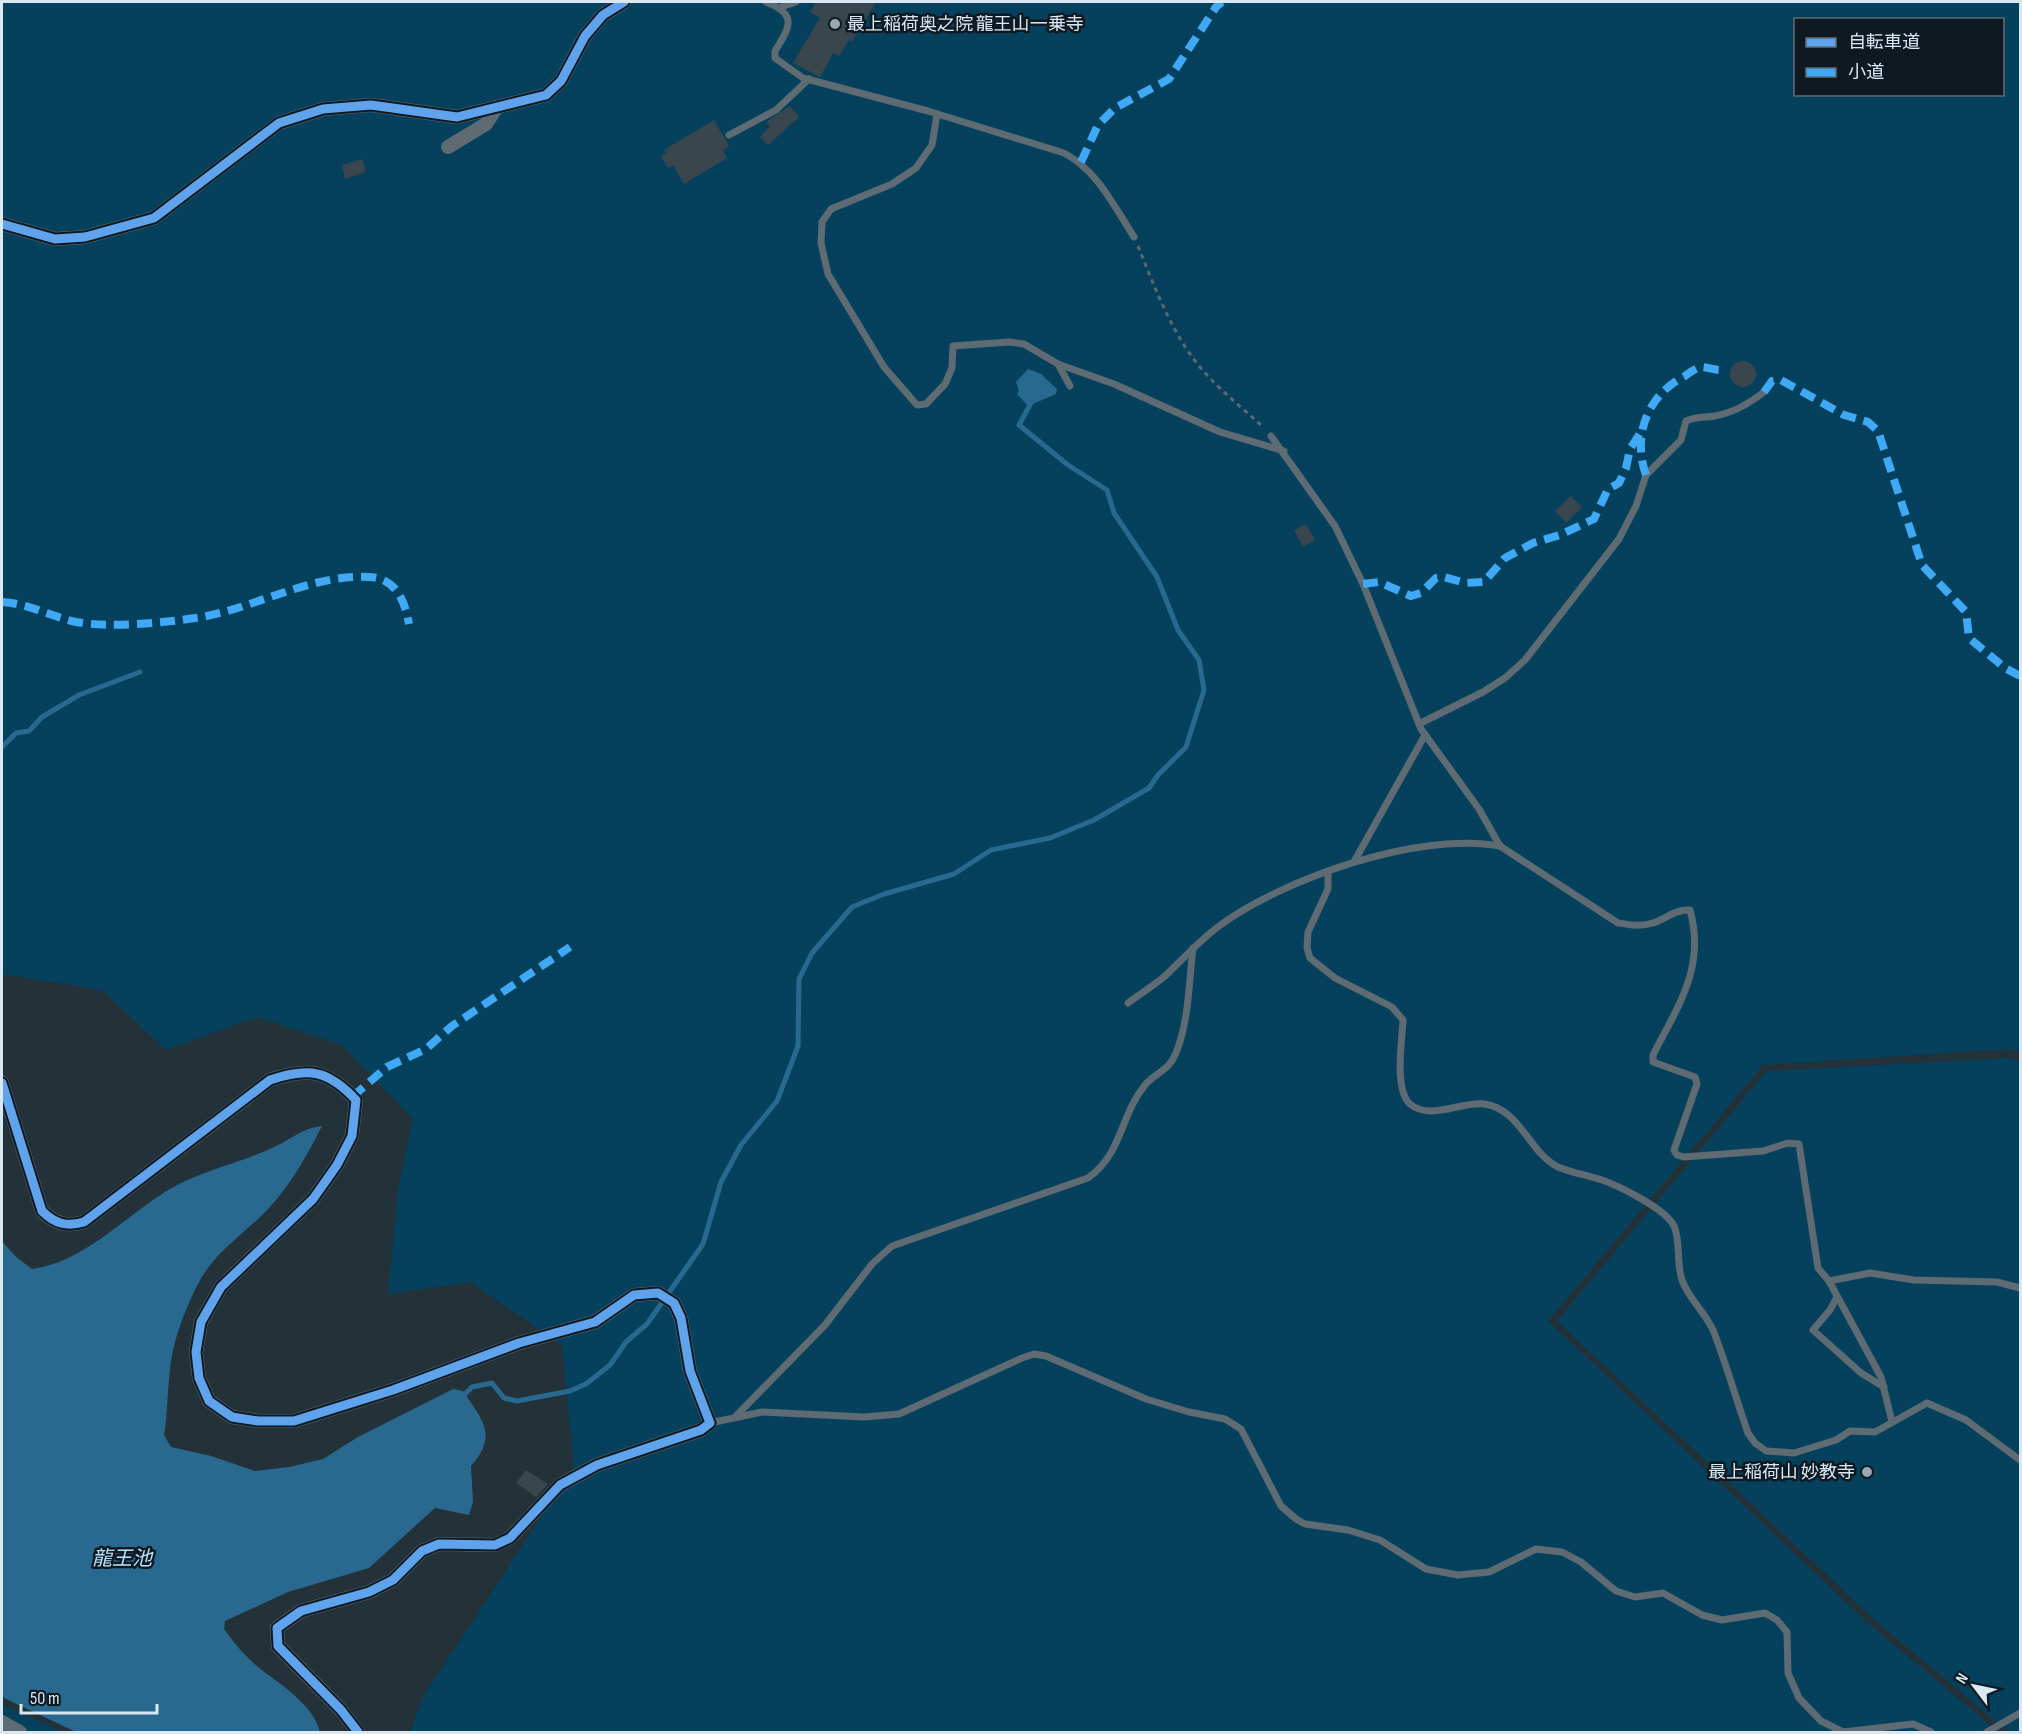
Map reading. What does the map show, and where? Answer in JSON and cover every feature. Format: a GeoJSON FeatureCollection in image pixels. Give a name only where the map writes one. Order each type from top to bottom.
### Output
{"type":"FeatureCollection","features":[{"type":"Feature","properties":{"kind":"street"},"geometry":{"type":"LineString","coordinates":[[2,225],[55,239],[85,237],[154,218],[279,123],[323,109],[371,105],[457,117],[546,95],[561,81],[585,36],[603,15],[624,2]]}},
{"type":"Feature","properties":{"kind":"street"},"geometry":{"type":"LineString","coordinates":[[448,147],[486,124],[496,108]]}},
{"type":"Feature","properties":{"kind":"street"},"geometry":{"type":"LineString","coordinates":[[2,1083],[42,1210],[51,1220],[70,1226],[84,1222],[270,1080],[289,1074],[317,1072],[342,1085],[356,1100],[352,1136],[337,1165],[313,1199],[221,1287],[201,1322],[196,1352],[199,1378],[210,1401],[232,1417],[258,1421],[294,1421],[393,1390],[519,1342],[595,1322],[633,1295],[658,1293],[674,1304],[681,1318],[690,1371],[710,1423],[701,1430],[597,1465],[560,1485],[510,1539],[495,1545],[439,1544],[422,1551],[393,1580],[369,1592],[301,1611],[277,1628],[278,1646],[341,1710],[358,1732]]}},
{"type":"Feature","properties":{"kind":"street"},"geometry":{"type":"LineString","coordinates":[[2,1722],[20,1732]]}},
{"type":"Feature","properties":{"kind":"lane"},"geometry":{"type":"LineString","coordinates":[[766,2],[781,7],[796,2]]}},
{"type":"Feature","properties":{"kind":"lane"},"geometry":{"type":"LineString","coordinates":[[781,7],[789,20],[789,29],[775,51],[776,58],[809,80],[937,114],[1064,153],[1081,162],[1094,176],[1134,237]]}},
{"type":"Feature","properties":{"kind":"lane"},"geometry":{"type":"LineString","coordinates":[[729,135],[776,110],[809,80]]}},
{"type":"Feature","properties":{"kind":"lane"},"geometry":{"type":"LineString","coordinates":[[937,114],[932,145],[916,168],[892,184],[831,209],[822,222],[821,243],[828,274],[884,367],[917,405],[926,404],[945,384],[952,368],[953,346],[1009,342],[1024,344],[1058,364],[1114,384],[1220,432],[1284,451]]}},
{"type":"Feature","properties":{"kind":"lane"},"geometry":{"type":"LineString","coordinates":[[1058,364],[1070,386]]}},
{"type":"Feature","properties":{"kind":"lane"},"geometry":{"type":"LineString","coordinates":[[1419,724],[1483,692],[1505,678],[1525,660],[1619,539],[1636,506],[1646,475],[1681,440],[1686,421],[1696,416],[1714,416],[1744,407],[1764,392]]}},
{"type":"Feature","properties":{"kind":"lane"},"geometry":{"type":"LineString","coordinates":[[1272,435],[1335,526],[1363,584],[1425,735],[1479,809],[1500,846]]}},
{"type":"Feature","properties":{"kind":"lane"},"geometry":{"type":"LineString","coordinates":[[1355,860],[1425,735]]}},
{"type":"Feature","properties":{"kind":"lane"},"geometry":{"type":"LineString","coordinates":[[1128,1003],[1163,977],[1220,925],[1257,904],[1355,860],[1412,849],[1480,842],[1500,846],[1618,923],[1635,926],[1653,923],[1681,909],[1690,910],[1695,927],[1695,958],[1689,987],[1653,1055],[1653,1062],[1695,1077],[1697,1084],[1674,1150],[1677,1155],[1684,1157],[1763,1151],[1788,1143],[1799,1144],[1818,1268],[1838,1296],[1884,1387],[1892,1422]]}},
{"type":"Feature","properties":{"kind":"lane"},"geometry":{"type":"LineString","coordinates":[[1328,871],[1328,889],[1308,932],[1307,948],[1310,958],[1335,978],[1392,1007],[1403,1020],[1400,1081],[1408,1103],[1419,1110],[1426,1111],[1468,1103],[1486,1104],[1501,1109],[1511,1115],[1545,1158],[1559,1167],[1603,1180],[1635,1196],[1663,1215],[1674,1226],[1682,1280],[1712,1328],[1748,1433],[1755,1443],[1766,1451],[1794,1453],[1836,1440],[1850,1431],[1875,1432],[1927,1403],[1966,1420],[2020,1460]]}},
{"type":"Feature","properties":{"kind":"lane"},"geometry":{"type":"LineString","coordinates":[[734,1418],[825,1325],[872,1264],[892,1246],[1088,1178],[1103,1167],[1112,1154],[1139,1093],[1147,1083],[1165,1071],[1176,1053],[1183,1025],[1193,948]]}},
{"type":"Feature","properties":{"kind":"lane"},"geometry":{"type":"LineString","coordinates":[[1829,1281],[1870,1273],[1914,1280],[1997,1282],[2020,1288]]}},
{"type":"Feature","properties":{"kind":"lane"},"geometry":{"type":"LineString","coordinates":[[1838,1296],[1830,1310],[1813,1330],[1861,1373],[1884,1387]]}},
{"type":"Feature","properties":{"kind":"lane"},"geometry":{"type":"LineString","coordinates":[[710,1423],[762,1412],[864,1417],[899,1414],[1022,1358],[1034,1354],[1046,1356],[1146,1399],[1189,1412],[1225,1419],[1241,1429],[1281,1506],[1305,1524],[1348,1530],[1380,1540],[1426,1569],[1458,1575],[1489,1572],[1536,1549],[1562,1552],[1581,1562],[1616,1591],[1635,1597],[1663,1593],[1702,1615],[1722,1620],[1765,1612],[1778,1620],[1787,1632],[1788,1673],[1799,1698],[1821,1720],[1844,1732],[1913,1724],[1931,1732]]}},
{"type":"Feature","properties":{"kind":"lane"},"geometry":{"type":"LineString","coordinates":[[1987,1732],[2020,1713]]}},
{"type":"Feature","properties":{"kind":"path"},"geometry":{"type":"LineString","coordinates":[[1134,237],[1156,290],[1180,338],[1205,373],[1272,435]]}},
{"type":"Feature","properties":{"kind":"shaded area"},"geometry":{"type":"Polygon","coordinates":[[[2,2],[2020,2],[2020,1052],[2009,1049],[1763,1065],[1548,1321],[1871,1626],[1998,1732],[410,1732],[423,1697],[574,1467],[562,1345],[470,1282],[388,1294],[398,1190],[413,1119],[342,1045],[257,1017],[166,1050],[102,990],[2,974],[2,2]]]}},
{"type":"Feature","properties":{"kind":"shaded area","name":"最上稲荷山 妙教寺"},"geometry":{"type":"Polygon","coordinates":[[[2009,1058],[2020,1061],[2020,1732],[2009,1732],[1876,1621],[1557,1321],[1767,1071],[2009,1058]]]}},
{"type":"Feature","properties":{"kind":"shaded area"},"geometry":{"type":"Polygon","coordinates":[[[3,1705],[63,1732],[2,1732],[3,1705]]]}},
{"type":"Feature","properties":{"kind":"water"},"geometry":{"type":"Polygon","coordinates":[[[1028,369],[1041,374],[1057,389],[1056,394],[1028,406],[1017,394],[1019,391],[1016,382],[1028,369]]]}},
{"type":"Feature","properties":{"kind":"water","name":"龍王池"},"geometry":{"type":"Polygon","coordinates":[[[322,1126],[299,1168],[278,1198],[222,1252],[198,1284],[184,1315],[173,1349],[164,1435],[171,1447],[211,1456],[255,1471],[289,1467],[323,1459],[358,1437],[453,1389],[463,1391],[485,1428],[486,1437],[479,1455],[471,1466],[473,1502],[469,1515],[435,1508],[369,1568],[288,1592],[225,1621],[224,1629],[237,1646],[304,1705],[311,1713],[320,1732],[76,1732],[6,1699],[2,1696],[2,1241],[16,1257],[32,1269],[51,1265],[101,1239],[175,1186],[262,1152],[304,1131],[322,1126]]]}},
{"type":"Feature","properties":{"kind":"building"},"geometry":{"type":"Polygon","coordinates":[[[816,2],[876,2],[852,42],[849,40],[839,56],[833,53],[820,77],[793,63],[820,18],[810,12],[816,2]]]}},
{"type":"Feature","properties":{"kind":"building"},"geometry":{"type":"Polygon","coordinates":[[[790,106],[799,117],[768,145],[760,137],[770,126],[766,122],[790,106]]]}},
{"type":"Feature","properties":{"kind":"building"},"geometry":{"type":"Polygon","coordinates":[[[714,120],[729,146],[723,150],[727,158],[684,184],[673,165],[668,168],[661,156],[666,153],[664,150],[714,120]]]}},
{"type":"Feature","properties":{"kind":"building"},"geometry":{"type":"Polygon","coordinates":[[[362,159],[366,172],[345,179],[342,165],[362,159]]]}},
{"type":"Feature","properties":{"kind":"building"},"geometry":{"type":"Polygon","coordinates":[[[1743,361],[1752,365],[1756,374],[1752,383],[1743,387],[1734,383],[1730,374],[1734,365],[1743,361]]]}},
{"type":"Feature","properties":{"kind":"building"},"geometry":{"type":"Polygon","coordinates":[[[1571,496],[1582,507],[1566,523],[1555,511],[1571,496]]]}},
{"type":"Feature","properties":{"kind":"building"},"geometry":{"type":"Polygon","coordinates":[[[1306,524],[1315,540],[1303,547],[1294,530],[1306,524]]]}},
{"type":"Feature","properties":{"kind":"building"},"geometry":{"type":"Polygon","coordinates":[[[526,1470],[548,1484],[536,1497],[516,1483],[526,1470]]]}},
{"type":"Feature","properties":{"kind":"waterway"},"geometry":{"type":"LineString","coordinates":[[460,1399],[472,1387],[492,1383],[504,1398],[517,1401],[570,1391],[586,1384],[610,1365],[626,1342],[647,1324],[703,1244],[721,1182],[741,1145],[777,1101],[798,1046],[799,979],[812,953],[852,907],[884,894],[954,874],[991,850],[1050,838],[1094,820],[1149,788],[1158,775],[1186,747],[1204,690],[1199,660],[1178,630],[1157,577],[1114,513],[1107,490],[1068,465],[1019,425],[1032,401]]}},
{"type":"Feature","properties":{"kind":"waterway"},"geometry":{"type":"LineString","coordinates":[[2,747],[16,733],[29,731],[42,717],[79,695],[140,672]]}},
{"type":"Feature","properties":{"kind":"marked path"},"geometry":{"type":"LineString","coordinates":[[1081,162],[1098,125],[1115,108],[1169,79],[1216,7],[1222,2]]}},
{"type":"Feature","properties":{"kind":"marked path"},"geometry":{"type":"LineString","coordinates":[[1646,475],[1642,460],[1642,432],[1652,405],[1672,384],[1695,369],[1701,367],[1720,370]]}},
{"type":"Feature","properties":{"kind":"marked path"},"geometry":{"type":"LineString","coordinates":[[1764,392],[1772,381],[1781,380],[1844,415],[1868,422],[1878,431],[1922,565],[1966,612],[1969,638],[2005,668],[2020,676]]}},
{"type":"Feature","properties":{"kind":"marked path"},"geometry":{"type":"LineString","coordinates":[[1363,584],[1379,582],[1411,596],[1421,593],[1436,578],[1444,577],[1465,583],[1484,582],[1505,558],[1533,543],[1560,535],[1594,519],[1608,489],[1619,483],[1626,468],[1630,449],[1641,432]]}},
{"type":"Feature","properties":{"kind":"marked path"},"geometry":{"type":"LineString","coordinates":[[2,602],[22,605],[66,620],[89,624],[151,623],[217,614],[324,581],[369,577],[386,582],[398,592],[409,624]]}},
{"type":"Feature","properties":{"kind":"marked path"},"geometry":{"type":"LineString","coordinates":[[352,1097],[387,1067],[426,1049],[452,1026],[570,947]]}},
{"type":"Feature","properties":{"kind":"cycle path"},"geometry":{"type":"LineString","coordinates":[[2,224],[55,239],[85,237],[154,218],[279,123],[323,109],[371,105],[457,117],[546,95],[561,81],[585,36],[603,15],[624,2]]}},
{"type":"Feature","properties":{"kind":"cycle path"},"geometry":{"type":"LineString","coordinates":[[2,1083],[42,1211],[57,1222],[67,1224],[84,1222],[270,1080],[296,1073],[317,1074],[336,1082],[356,1100],[352,1136],[337,1165],[313,1199],[221,1287],[201,1322],[196,1352],[199,1378],[209,1401],[232,1417],[258,1421],[294,1421],[393,1390],[519,1343],[595,1322],[634,1295],[658,1293],[674,1303],[681,1318],[690,1371],[710,1423],[701,1430],[597,1465],[560,1485],[510,1538],[495,1545],[439,1544],[422,1551],[393,1580],[369,1592],[301,1611],[277,1628],[278,1646],[341,1710],[358,1732]]}},
{"type":"Feature","properties":{"kind":"place","name":"最上稲荷奥之院 龍王山一乗寺"},"geometry":{"type":"Point","coordinates":[835,24]}},
{"type":"Feature","properties":{"kind":"place","name":"最上稲荷山 妙教寺"},"geometry":{"type":"Point","coordinates":[1867,1472]}}]}
